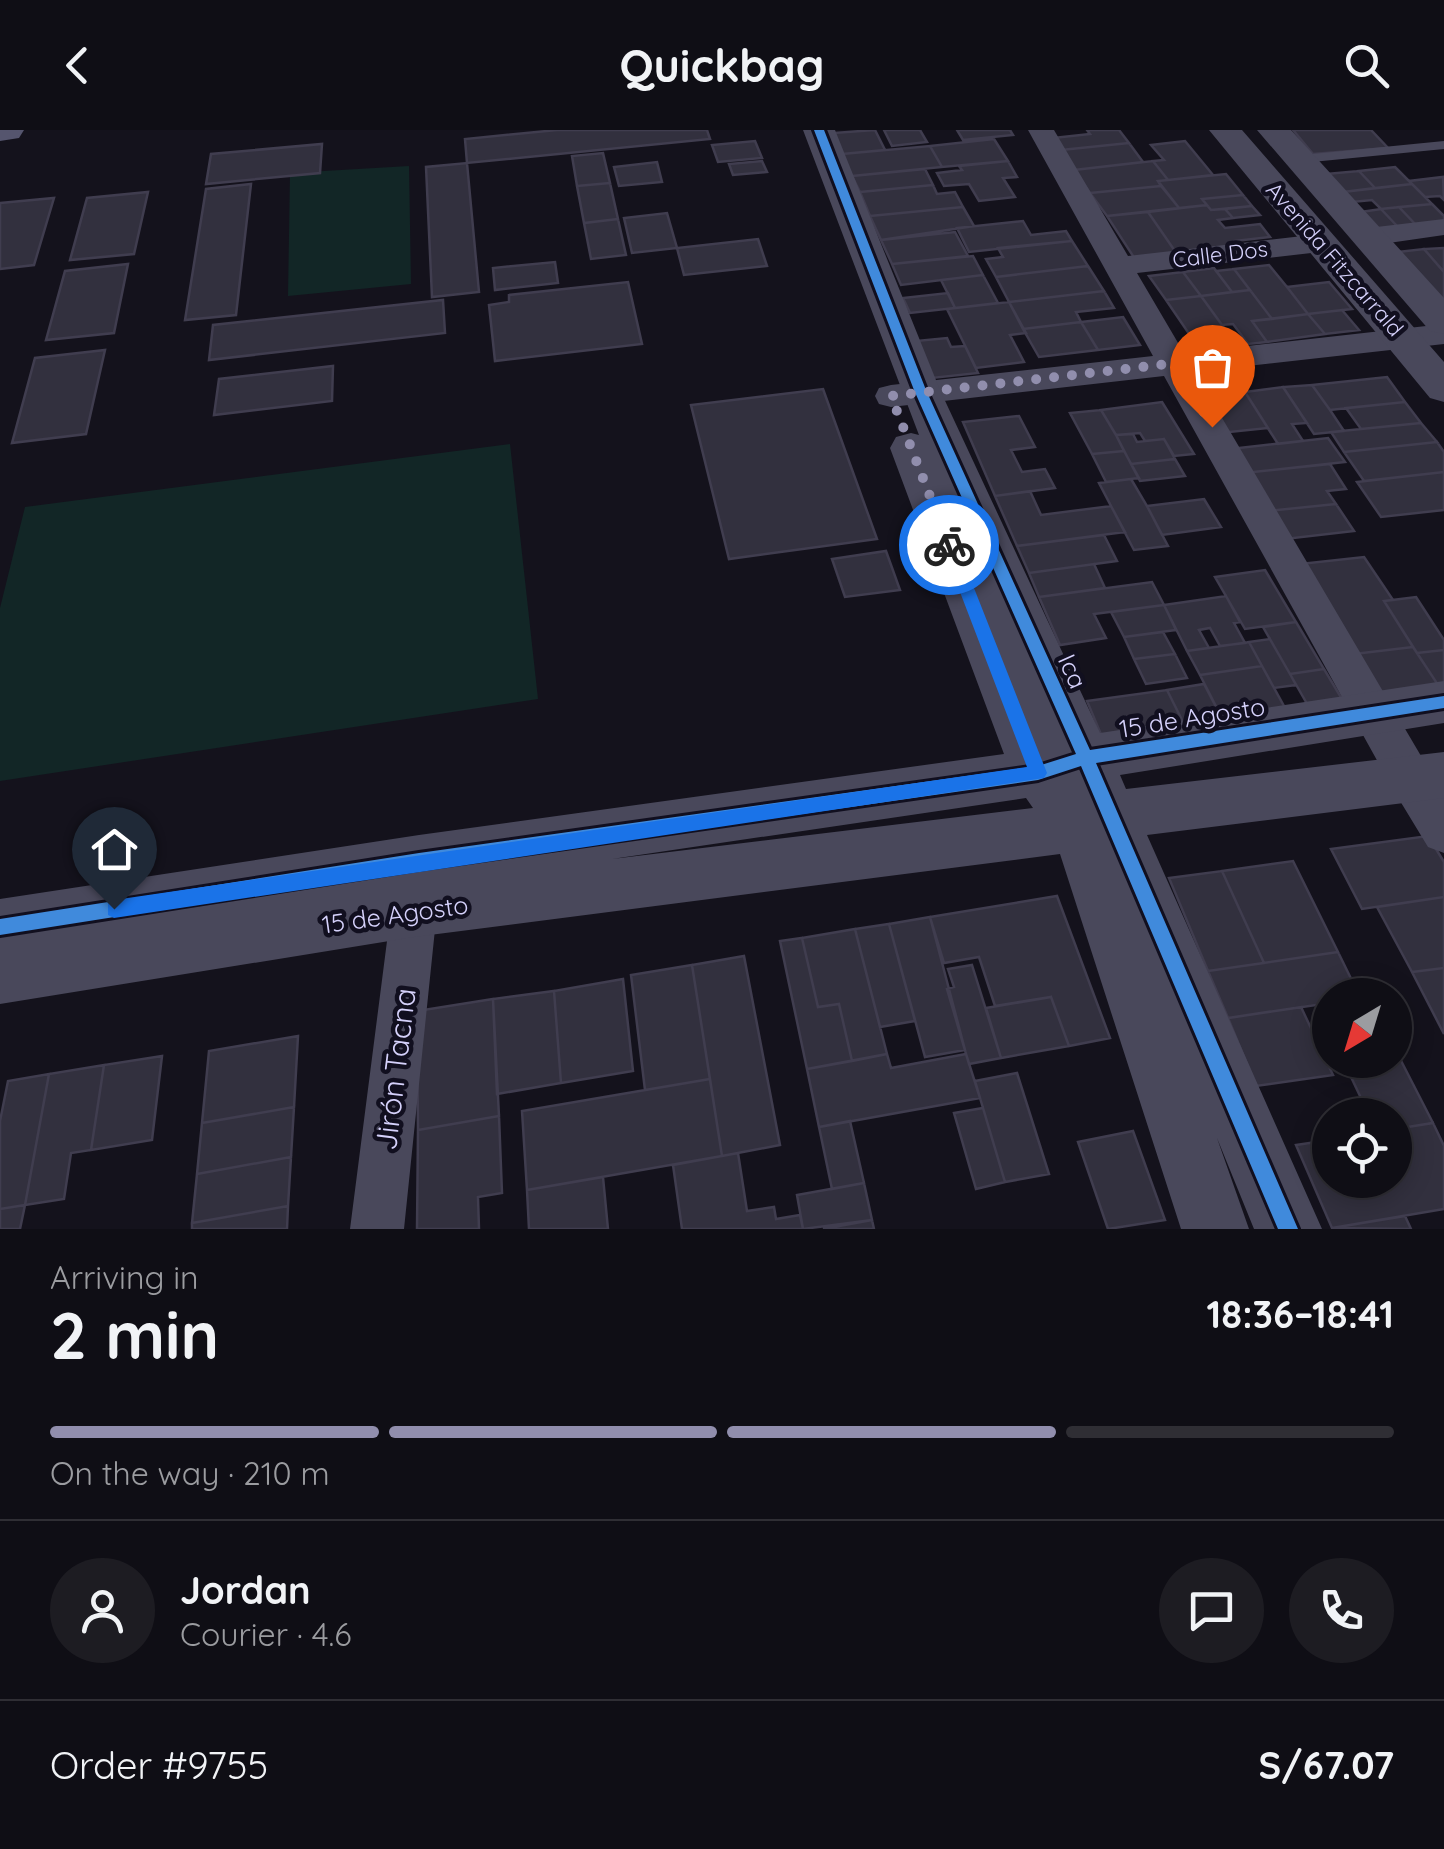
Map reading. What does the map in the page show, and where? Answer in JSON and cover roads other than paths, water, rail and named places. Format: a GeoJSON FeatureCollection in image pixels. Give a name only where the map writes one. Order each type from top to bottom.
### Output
{"type":"FeatureCollection","features":[{"type":"Feature","properties":{"kind":"street"},"geometry":{"type":"LineString","coordinates":[[792,130],[1062,766],[1095,821],[1281,1214],[1216,1229],[1095,821]]}},
{"type":"Feature","properties":{"kind":"street"},"geometry":{"type":"LineString","coordinates":[[819,130],[906,393]]}},
{"type":"Feature","properties":{"kind":"street"},"geometry":{"type":"LineString","coordinates":[[1042,130],[1373,714],[1426,777],[1444,832]]}},
{"type":"Feature","properties":{"kind":"street","name":"Avenida Fitzcarrald"},"geometry":{"type":"LineString","coordinates":[[1225,130],[1444,388]]}},
{"type":"Feature","properties":{"kind":"street","name":"Avenida Fitzcarrald"},"geometry":{"type":"LineString","coordinates":[[1272,130],[1444,322]]}},
{"type":"Feature","properties":{"kind":"street"},"geometry":{"type":"LineString","coordinates":[[1368,237],[1444,228]]}},
{"type":"Feature","properties":{"kind":"street","name":"Calle Dos"},"geometry":{"type":"LineString","coordinates":[[1120,266],[1320,243]]}},
{"type":"Feature","properties":{"kind":"street"},"geometry":{"type":"LineString","coordinates":[[906,393],[1444,334]]}},
{"type":"Feature","properties":{"kind":"street","name":"15 de Agosto"},"geometry":{"type":"LineString","coordinates":[[0,927],[1062,766],[1444,702]]}},
{"type":"Feature","properties":{"kind":"street","name":"15 de Agosto"},"geometry":{"type":"LineString","coordinates":[[0,975],[414,910],[1426,777]]}},
{"type":"Feature","properties":{"kind":"street","name":"Jirón Tacna"},"geometry":{"type":"LineString","coordinates":[[377,1229],[414,910]]}},
{"type":"Feature","properties":{"kind":"lane"},"geometry":{"type":"LineString","coordinates":[[1302,160],[1444,145]]}}]}
